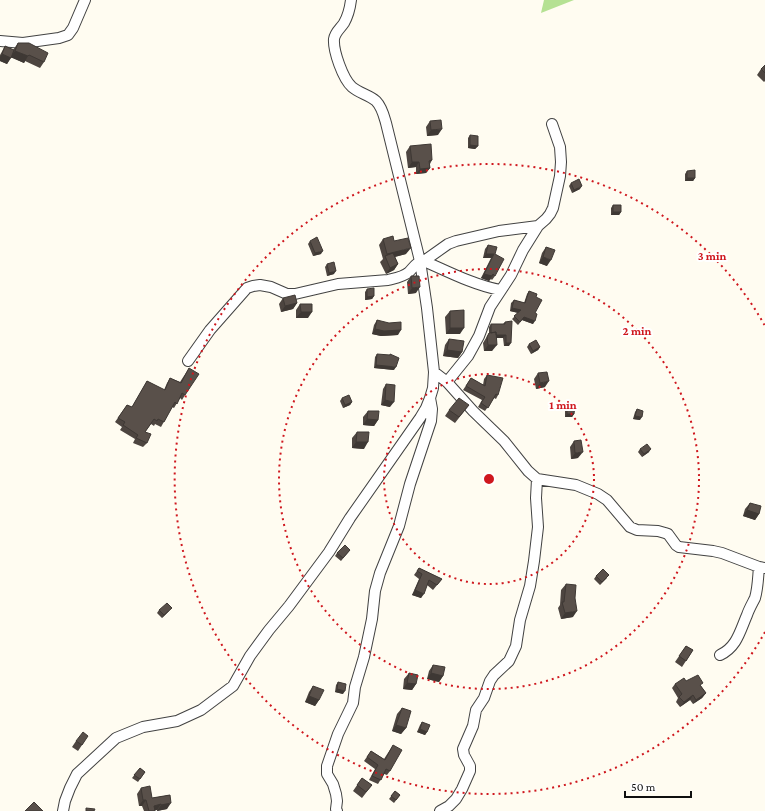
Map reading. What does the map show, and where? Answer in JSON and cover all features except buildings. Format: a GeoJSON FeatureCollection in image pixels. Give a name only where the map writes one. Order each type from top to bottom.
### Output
{"type":"FeatureCollection","features":[{"type":"Feature","properties":{"kind":"street"},"geometry":{"type":"LineString","coordinates":[[0,41],[23,43],[68,36],[74,28],[85,0]]}},
{"type":"Feature","properties":{"kind":"street"},"geometry":{"type":"LineString","coordinates":[[63,811],[65,801],[77,774],[116,738],[143,727],[177,721],[201,710],[233,686],[250,656],[329,552],[350,518],[420,418],[430,398],[433,388],[434,372],[422,261],[388,131],[382,111],[376,102],[352,87],[347,82],[334,48],[335,34],[349,13],[351,0]]}},
{"type":"Feature","properties":{"kind":"street"},"geometry":{"type":"LineString","coordinates":[[447,382],[468,356],[479,336],[490,307],[511,275],[523,250],[538,226],[546,220],[553,208],[560,176],[561,162],[560,147],[552,124]]}},
{"type":"Feature","properties":{"kind":"street"},"geometry":{"type":"LineString","coordinates":[[188,361],[210,330],[247,288],[260,285],[287,294],[300,294],[338,284],[388,280],[402,276],[448,244],[456,241],[499,231],[538,226]]}},
{"type":"Feature","properties":{"kind":"street"},"geometry":{"type":"LineString","coordinates":[[422,261],[473,282],[500,290]]}},
{"type":"Feature","properties":{"kind":"street"},"geometry":{"type":"LineString","coordinates":[[434,372],[447,382],[473,411],[504,441],[528,471],[537,479],[576,485],[598,494],[607,500],[630,527],[637,530],[658,531],[665,533],[670,536],[679,548],[722,553],[762,567],[755,597],[740,633],[731,648],[720,655]]}},
{"type":"Feature","properties":{"kind":"street"},"geometry":{"type":"LineString","coordinates":[[337,811],[336,794],[333,784],[327,774],[327,766],[338,734],[352,703],[355,687],[364,658],[372,619],[375,591],[380,573],[399,526],[410,484],[431,421],[432,409],[430,398]]}},
{"type":"Feature","properties":{"kind":"street"},"geometry":{"type":"LineString","coordinates":[[440,811],[449,806],[456,799],[462,789],[470,771],[470,766],[464,756],[463,749],[473,726],[476,710],[484,698],[490,681],[494,675],[509,661],[516,646],[520,620],[530,586],[534,561],[538,527],[536,491],[537,479]]}},
{"type":"Feature","properties":{"kind":"green space"},"geometry":{"type":"Polygon","coordinates":[[[544,0],[574,0],[541,13],[544,0]]]}}]}
